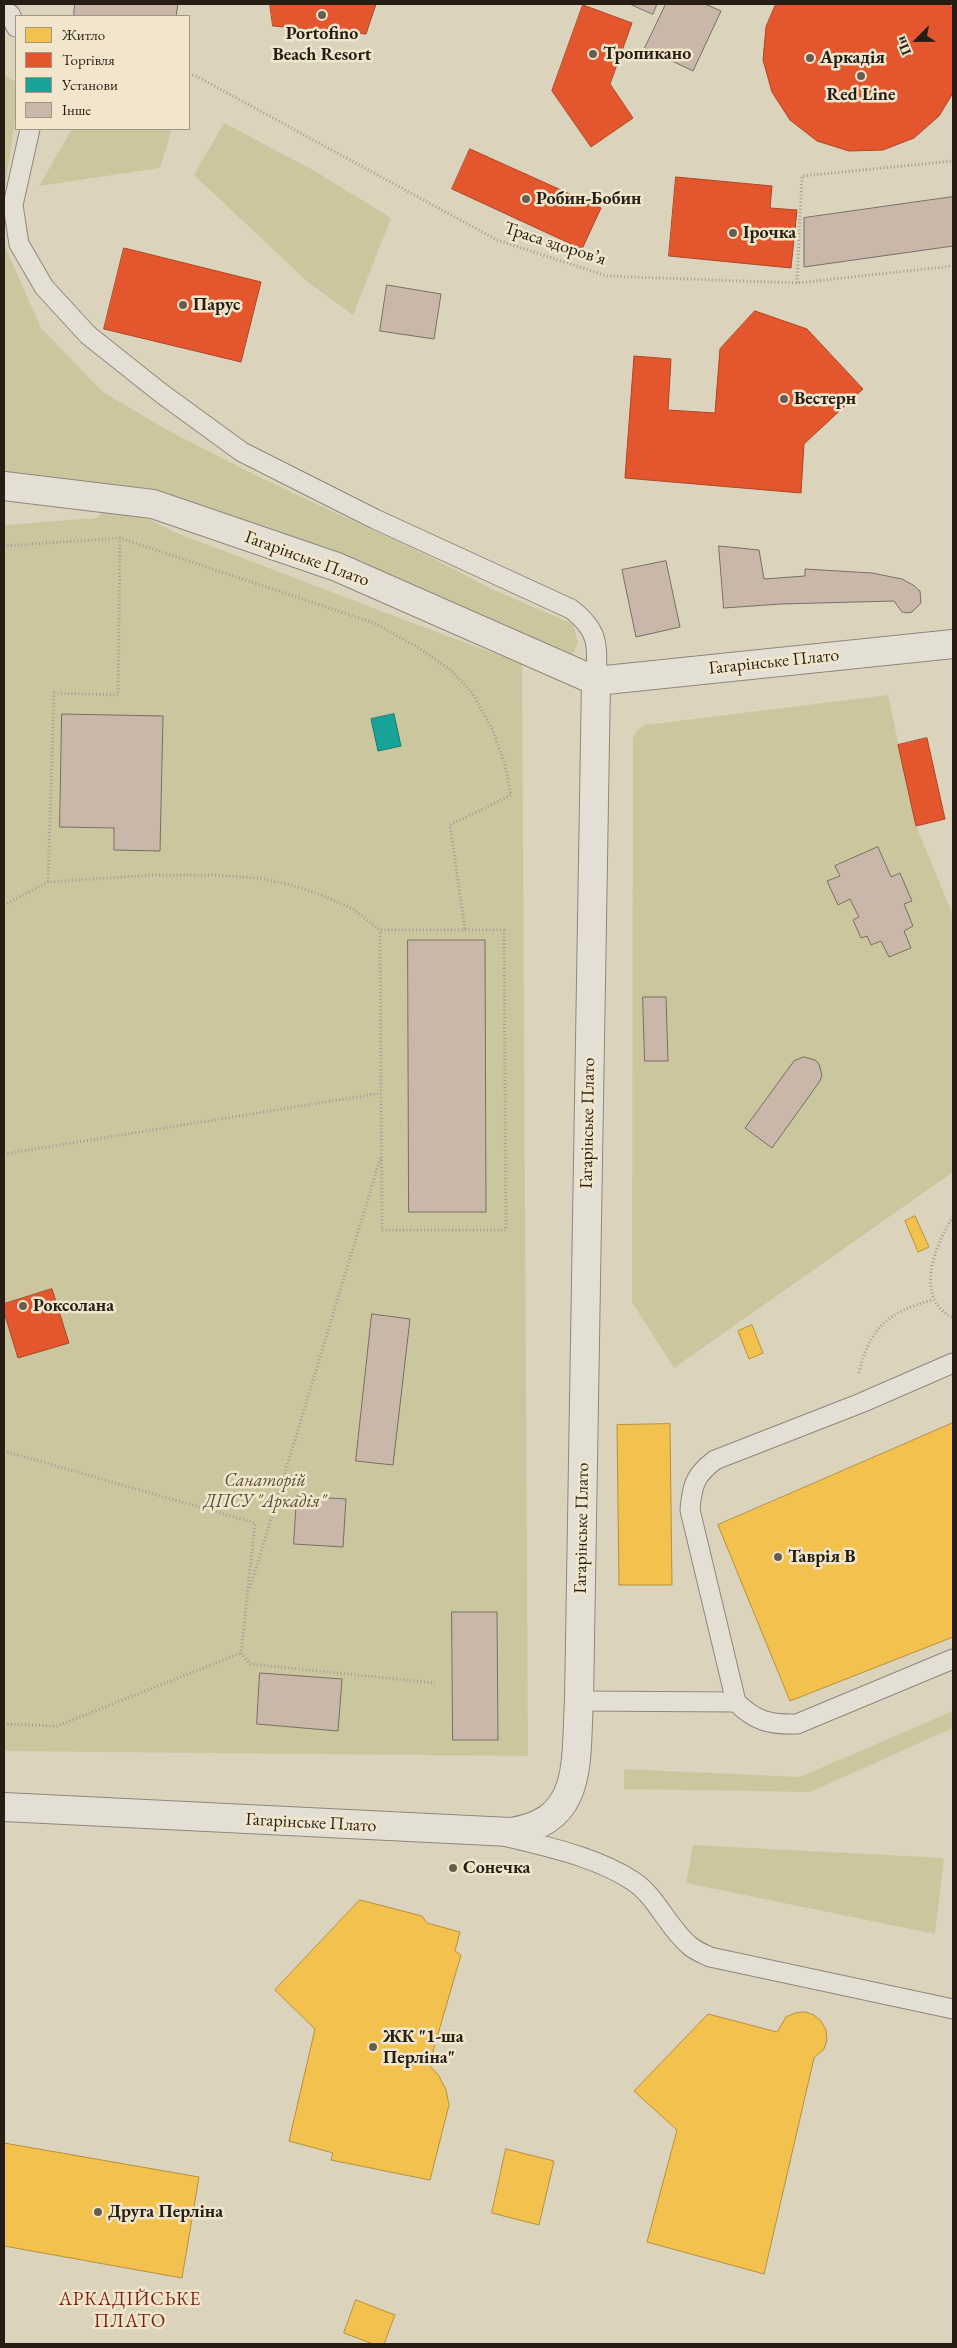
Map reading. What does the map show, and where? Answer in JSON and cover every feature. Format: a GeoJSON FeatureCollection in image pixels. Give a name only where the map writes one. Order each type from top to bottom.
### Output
{"type":"FeatureCollection","features":[{"type":"Feature","properties":{"kind":"street","name":"Гагарінське Плато"},"geometry":{"type":"LineString","coordinates":[[4,486],[153,504],[337,567],[596,681],[953,644]]}},
{"type":"Feature","properties":{"kind":"street","name":"Гагарінське Плато"},"geometry":{"type":"LineString","coordinates":[[4,1807],[491,1832],[530,1830],[547,1820],[561,1807],[571,1790],[579,1701],[596,681]]}},
{"type":"Feature","properties":{"kind":"lane"},"geometry":{"type":"LineString","coordinates":[[4,12],[10,14],[15,25]]}},
{"type":"Feature","properties":{"kind":"lane"},"geometry":{"type":"LineString","coordinates":[[30,130],[12,205],[19,244],[44,287],[88,335],[161,393],[242,452],[375,519],[571,609],[586,621],[597,642],[596,681]]}},
{"type":"Feature","properties":{"kind":"lane"},"geometry":{"type":"LineString","coordinates":[[953,1363],[861,1403],[715,1460],[704,1468],[695,1481],[690,1510],[692,1525],[736,1702],[748,1714],[760,1720],[780,1725],[797,1724],[953,1659]]}},
{"type":"Feature","properties":{"kind":"lane"},"geometry":{"type":"LineString","coordinates":[[579,1701],[736,1702]]}},
{"type":"Feature","properties":{"kind":"lane"},"geometry":{"type":"LineString","coordinates":[[491,1832],[568,1852],[634,1881],[654,1902],[674,1931],[692,1948],[710,1957],[953,2009]]}},
{"type":"Feature","properties":{"kind":"path","name":"Траса здоров’я"},"geometry":{"type":"LineString","coordinates":[[190,74],[497,240],[607,276],[797,283],[953,266]]}},
{"type":"Feature","properties":{"kind":"path"},"geometry":{"type":"LineString","coordinates":[[797,283],[802,176],[953,161]]}},
{"type":"Feature","properties":{"kind":"path"},"geometry":{"type":"LineString","coordinates":[[4,546],[120,538],[374,623],[419,648],[452,671],[473,694],[493,731],[505,765],[510,795],[450,825],[465,930]]}},
{"type":"Feature","properties":{"kind":"path"},"geometry":{"type":"LineString","coordinates":[[48,882],[54,693],[118,695],[120,538]]}},
{"type":"Feature","properties":{"kind":"path"},"geometry":{"type":"LineString","coordinates":[[4,905],[48,882],[154,875],[212,875],[258,878],[288,884],[319,894],[353,909],[380,930],[504,930],[506,1230],[382,1230],[380,930]]}},
{"type":"Feature","properties":{"kind":"path"},"geometry":{"type":"LineString","coordinates":[[4,1154],[381,1093]]}},
{"type":"Feature","properties":{"kind":"path"},"geometry":{"type":"LineString","coordinates":[[247,1596],[382,1153]]}},
{"type":"Feature","properties":{"kind":"path"},"geometry":{"type":"LineString","coordinates":[[953,1217],[934,1251],[932,1287],[933,1300],[945,1314],[953,1318]]}},
{"type":"Feature","properties":{"kind":"path"},"geometry":{"type":"LineString","coordinates":[[861,1403],[858,1375],[870,1338],[885,1321],[902,1310],[933,1300]]}},
{"type":"Feature","properties":{"kind":"path"},"geometry":{"type":"LineString","coordinates":[[4,1451],[255,1522],[241,1653],[250,1664],[435,1683]]}},
{"type":"Feature","properties":{"kind":"path"},"geometry":{"type":"LineString","coordinates":[[4,1724],[56,1726],[241,1653]]}},
{"type":"Feature","properties":{"kind":"green space"},"geometry":{"type":"Polygon","coordinates":[[[4,75],[15,81],[15,119],[4,196],[4,75]]]}},
{"type":"Feature","properties":{"kind":"green space"},"geometry":{"type":"Polygon","coordinates":[[[224,123],[313,170],[391,218],[353,315],[309,283],[194,175],[224,123]]]}},
{"type":"Feature","properties":{"kind":"green space"},"geometry":{"type":"Polygon","coordinates":[[[71,130],[172,130],[160,168],[39,186],[71,130]]]}},
{"type":"Feature","properties":{"kind":"green space"},"geometry":{"type":"Polygon","coordinates":[[[4,244],[41,328],[103,392],[169,431],[261,478],[420,552],[494,590],[573,624],[578,642],[570,660],[345,560],[158,490],[4,472],[4,244]]]}},
{"type":"Feature","properties":{"kind":"green space","name":"Санаторій ДПСУ \"Аркадія\""},"geometry":{"type":"Polygon","coordinates":[[[131,506],[172,531],[522,664],[528,1756],[4,1751],[4,525],[96,518],[110,507],[131,506]]]}},
{"type":"Feature","properties":{"kind":"green space"},"geometry":{"type":"Polygon","coordinates":[[[888,695],[916,826],[953,915],[953,1172],[674,1368],[632,1302],[633,739],[637,730],[645,725],[888,695]]]}},
{"type":"Feature","properties":{"kind":"green space"},"geometry":{"type":"Polygon","coordinates":[[[953,1711],[953,1728],[810,1792],[624,1789],[624,1769],[800,1777],[953,1711]]]}},
{"type":"Feature","properties":{"kind":"green space"},"geometry":{"type":"Polygon","coordinates":[[[693,1845],[944,1858],[935,1934],[686,1883],[693,1845]]]}},
{"type":"Feature","properties":{"kind":"building: Житло"},"geometry":{"type":"Polygon","coordinates":[[[915,1216],[929,1247],[918,1252],[905,1221],[915,1216]]]}},
{"type":"Feature","properties":{"kind":"building: Житло"},"geometry":{"type":"Polygon","coordinates":[[[752,1325],[763,1353],[749,1359],[738,1331],[752,1325]]]}},
{"type":"Feature","properties":{"kind":"building: Житло"},"geometry":{"type":"Polygon","coordinates":[[[953,1423],[953,1637],[790,1701],[718,1525],[953,1423]]]}},
{"type":"Feature","properties":{"kind":"building: Житло"},"geometry":{"type":"Polygon","coordinates":[[[670,1424],[672,1585],[619,1585],[617,1425],[670,1424]]]}},
{"type":"Feature","properties":{"kind":"building: Житло","name":"ЖК \"1-ша Перліна\""},"geometry":{"type":"Polygon","coordinates":[[[360,1900],[422,1916],[427,1923],[460,1932],[455,1951],[461,1955],[429,2065],[439,2076],[446,2090],[449,2105],[430,2180],[331,2160],[333,2153],[289,2141],[315,2029],[275,1990],[360,1900]]]}},
{"type":"Feature","properties":{"kind":"building: Житло"},"geometry":{"type":"Polygon","coordinates":[[[805,2012],[814,2015],[821,2021],[826,2030],[827,2040],[824,2049],[814,2058],[764,2274],[647,2242],[677,2130],[634,2091],[708,2014],[777,2032],[786,2017],[795,2013],[805,2012]]]}},
{"type":"Feature","properties":{"kind":"building: Житло","name":"Друга Перліна"},"geometry":{"type":"Polygon","coordinates":[[[4,2143],[199,2177],[182,2278],[4,2246],[4,2143]]]}},
{"type":"Feature","properties":{"kind":"building: Житло"},"geometry":{"type":"Polygon","coordinates":[[[506,2149],[554,2161],[539,2225],[492,2213],[506,2149]]]}},
{"type":"Feature","properties":{"kind":"building: Житло"},"geometry":{"type":"Polygon","coordinates":[[[356,2300],[395,2315],[384,2344],[373,2344],[344,2333],[356,2300]]]}},
{"type":"Feature","properties":{"kind":"building: Торгівля","name":"Portofino Beach Resort"},"geometry":{"type":"Polygon","coordinates":[[[270,4],[376,4],[366,34],[273,26],[270,4]]]}},
{"type":"Feature","properties":{"kind":"building: Торгівля","name":"Аркадія"},"geometry":{"type":"Polygon","coordinates":[[[776,4],[950,4],[953,11],[953,93],[939,116],[914,138],[883,150],[849,151],[817,141],[790,120],[772,92],[763,60],[766,27],[776,4]]]}},
{"type":"Feature","properties":{"kind":"building: Торгівля","name":"Тропикано"},"geometry":{"type":"Polygon","coordinates":[[[583,5],[632,23],[610,84],[633,118],[591,147],[552,91],[583,5]]]}},
{"type":"Feature","properties":{"kind":"building: Торгівля","name":"Робин-Бобин"},"geometry":{"type":"Polygon","coordinates":[[[470,149],[601,208],[582,249],[452,189],[470,149]]]}},
{"type":"Feature","properties":{"kind":"building: Торгівля","name":"Ірочка"},"geometry":{"type":"Polygon","coordinates":[[[676,177],[772,186],[770,208],[797,210],[791,268],[669,256],[676,177]]]}},
{"type":"Feature","properties":{"kind":"building: Торгівля","name":"Парус"},"geometry":{"type":"Polygon","coordinates":[[[124,248],[261,282],[241,362],[104,329],[124,248]]]}},
{"type":"Feature","properties":{"kind":"building: Торгівля","name":"Вестерн"},"geometry":{"type":"Polygon","coordinates":[[[755,311],[807,329],[863,389],[804,444],[801,493],[625,478],[634,356],[671,359],[668,410],[715,413],[720,349],[755,311]]]}},
{"type":"Feature","properties":{"kind":"building: Торгівля"},"geometry":{"type":"Polygon","coordinates":[[[927,738],[945,819],[916,826],[898,745],[927,738]]]}},
{"type":"Feature","properties":{"kind":"building: Торгівля"},"geometry":{"type":"Polygon","coordinates":[[[52,1289],[69,1343],[18,1358],[4,1312],[4,1304],[52,1289]]]}},
{"type":"Feature","properties":{"kind":"building: Установи"},"geometry":{"type":"Polygon","coordinates":[[[394,714],[401,746],[378,751],[371,719],[394,714]]]}},
{"type":"Feature","properties":{"kind":"building: Інше"},"geometry":{"type":"Polygon","coordinates":[[[75,4],[178,4],[176,15],[74,15],[75,4]]]}},
{"type":"Feature","properties":{"kind":"building: Інше"},"geometry":{"type":"Polygon","coordinates":[[[630,4],[657,4],[653,14],[630,4]]]}},
{"type":"Feature","properties":{"kind":"building: Інше"},"geometry":{"type":"Polygon","coordinates":[[[666,4],[705,4],[721,11],[693,71],[645,48],[666,4]]]}},
{"type":"Feature","properties":{"kind":"building: Інше"},"geometry":{"type":"Polygon","coordinates":[[[953,197],[953,246],[804,267],[804,218],[953,197]]]}},
{"type":"Feature","properties":{"kind":"building: Інше"},"geometry":{"type":"Polygon","coordinates":[[[387,285],[441,294],[434,339],[380,331],[387,285]]]}},
{"type":"Feature","properties":{"kind":"building: Інше"},"geometry":{"type":"Polygon","coordinates":[[[719,546],[759,550],[764,579],[805,576],[805,569],[872,573],[902,579],[913,585],[920,591],[921,603],[912,612],[907,613],[902,612],[894,601],[781,604],[724,608],[719,546]]]}},
{"type":"Feature","properties":{"kind":"building: Інше"},"geometry":{"type":"Polygon","coordinates":[[[666,561],[680,627],[636,637],[622,570],[666,561]]]}},
{"type":"Feature","properties":{"kind":"building: Інше"},"geometry":{"type":"Polygon","coordinates":[[[62,714],[163,716],[160,851],[114,850],[114,828],[60,827],[62,714]]]}},
{"type":"Feature","properties":{"kind":"building: Інше"},"geometry":{"type":"Polygon","coordinates":[[[878,847],[891,877],[900,873],[912,901],[904,904],[913,926],[904,931],[911,948],[889,957],[881,941],[871,945],[867,936],[861,938],[853,920],[859,917],[850,899],[838,905],[827,881],[840,876],[835,866],[878,847]]]}},
{"type":"Feature","properties":{"kind":"building: Інше"},"geometry":{"type":"Polygon","coordinates":[[[408,940],[485,940],[486,1212],[409,1212],[408,940]]]}},
{"type":"Feature","properties":{"kind":"building: Інше"},"geometry":{"type":"Polygon","coordinates":[[[643,997],[666,997],[668,1061],[645,1061],[643,997]]]}},
{"type":"Feature","properties":{"kind":"building: Інше"},"geometry":{"type":"Polygon","coordinates":[[[804,1057],[815,1060],[819,1064],[822,1075],[820,1081],[772,1148],[745,1128],[794,1061],[804,1057]]]}},
{"type":"Feature","properties":{"kind":"building: Інше"},"geometry":{"type":"Polygon","coordinates":[[[372,1314],[410,1319],[393,1465],[356,1461],[372,1314]]]}},
{"type":"Feature","properties":{"kind":"building: Інше"},"geometry":{"type":"Polygon","coordinates":[[[297,1496],[346,1499],[343,1547],[294,1544],[297,1496]]]}},
{"type":"Feature","properties":{"kind":"building: Інше"},"geometry":{"type":"Polygon","coordinates":[[[452,1612],[497,1612],[498,1740],[453,1740],[452,1612]]]}},
{"type":"Feature","properties":{"kind":"building: Інше"},"geometry":{"type":"Polygon","coordinates":[[[260,1673],[342,1679],[338,1731],[257,1724],[260,1673]]]}},
{"type":"Feature","properties":{"kind":"place","name":"Portofino Beach Resort"},"geometry":{"type":"Point","coordinates":[322,15]}},
{"type":"Feature","properties":{"kind":"place","name":"Тропикано"},"geometry":{"type":"Point","coordinates":[593,54]}},
{"type":"Feature","properties":{"kind":"place","name":"Аркадія"},"geometry":{"type":"Point","coordinates":[810,58]}},
{"type":"Feature","properties":{"kind":"place","name":"Red Line"},"geometry":{"type":"Point","coordinates":[861,76]}},
{"type":"Feature","properties":{"kind":"place","name":"Робин-Бобин"},"geometry":{"type":"Point","coordinates":[526,199]}},
{"type":"Feature","properties":{"kind":"place","name":"Ірочка"},"geometry":{"type":"Point","coordinates":[733,233]}},
{"type":"Feature","properties":{"kind":"place","name":"Парус"},"geometry":{"type":"Point","coordinates":[183,305]}},
{"type":"Feature","properties":{"kind":"place","name":"Вестерн"},"geometry":{"type":"Point","coordinates":[784,399]}},
{"type":"Feature","properties":{"kind":"place","name":"Роксолана"},"geometry":{"type":"Point","coordinates":[23,1306]}},
{"type":"Feature","properties":{"kind":"place","name":"Таврія В"},"geometry":{"type":"Point","coordinates":[778,1557]}},
{"type":"Feature","properties":{"kind":"place","name":"Сонечка"},"geometry":{"type":"Point","coordinates":[453,1868]}},
{"type":"Feature","properties":{"kind":"place","name":"ЖК \"1-ша Перліна\""},"geometry":{"type":"Point","coordinates":[373,2047]}},
{"type":"Feature","properties":{"kind":"place","name":"Друга Перліна"},"geometry":{"type":"Point","coordinates":[98,2212]}},
{"type":"Feature","properties":{"kind":"district","name":"АРКАДІЙСЬКЕ ПЛАТО"},"geometry":{"type":"Point","coordinates":[130,2311]}}]}
